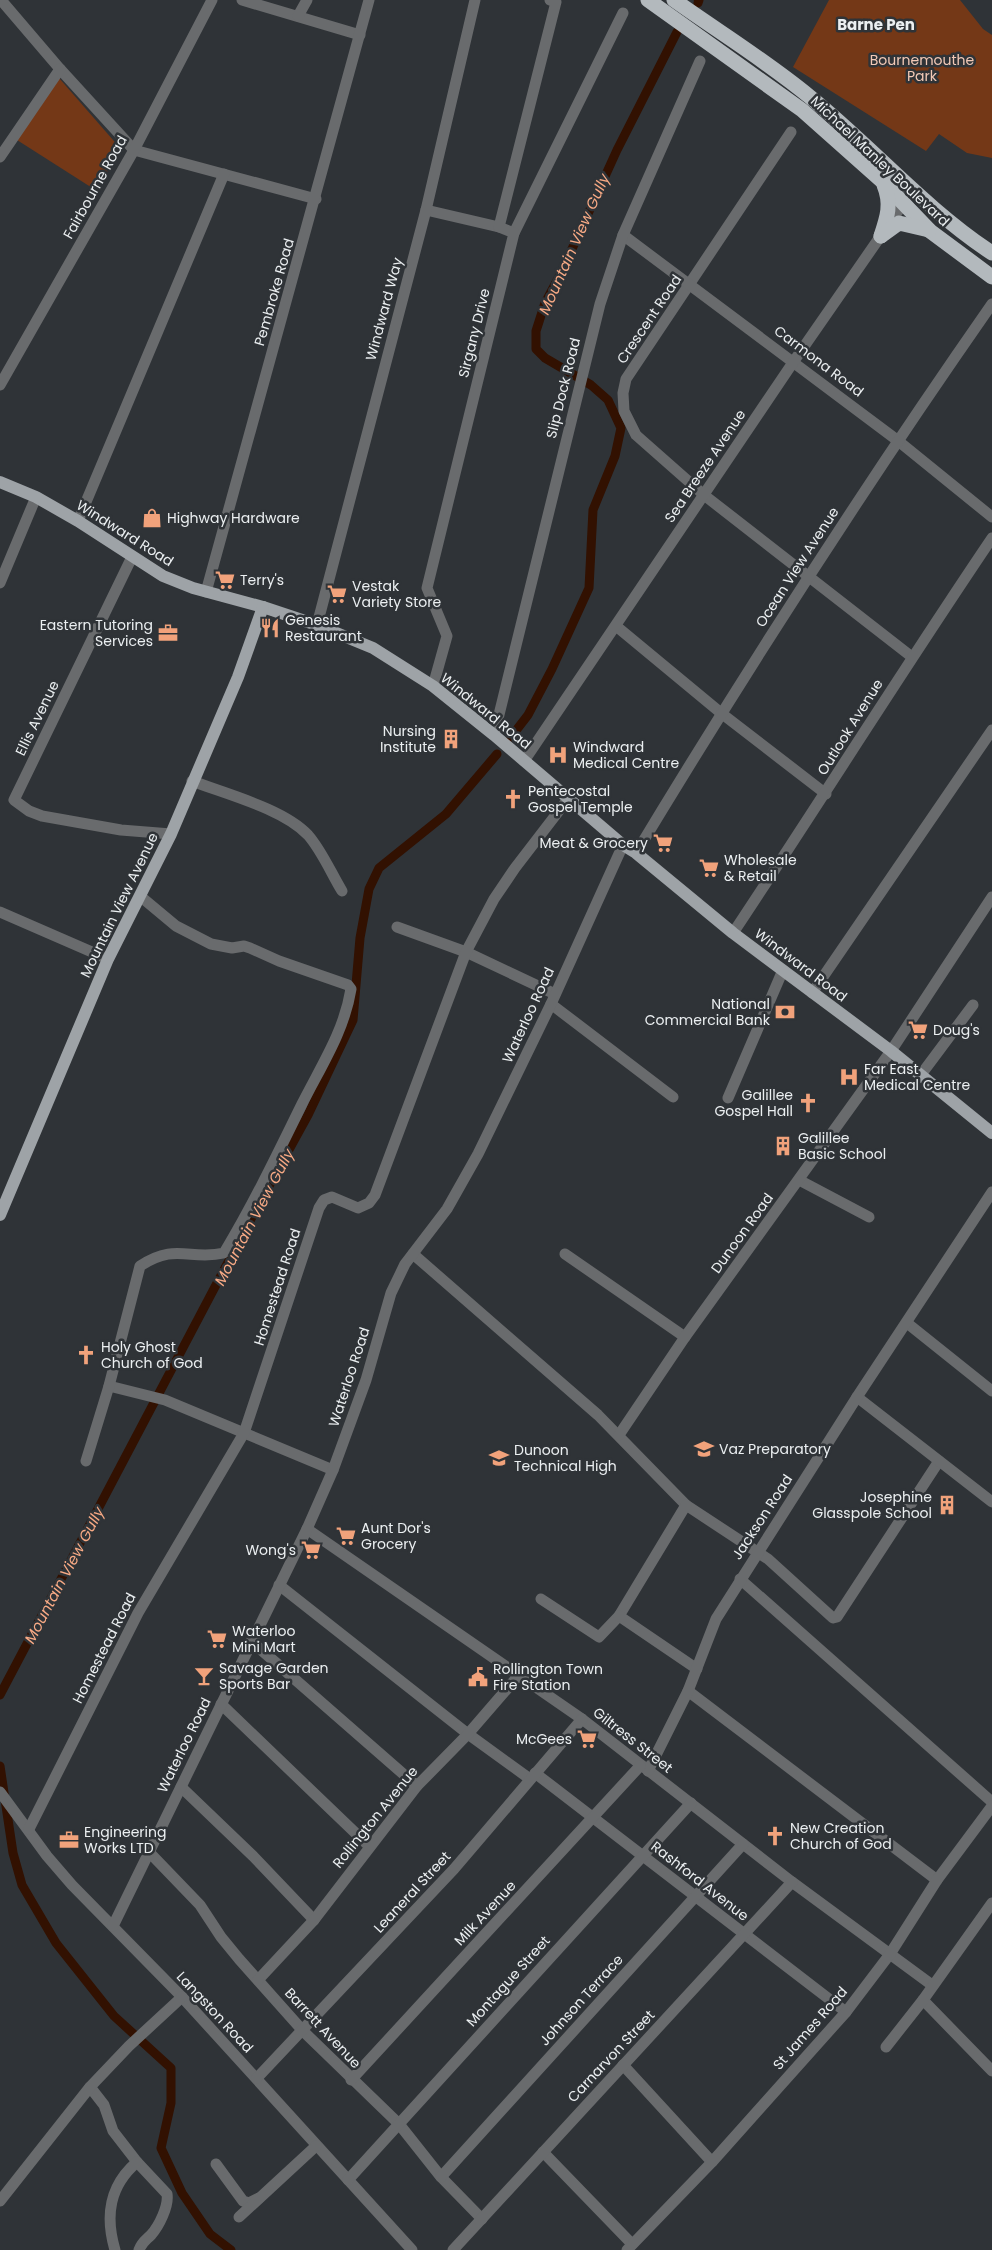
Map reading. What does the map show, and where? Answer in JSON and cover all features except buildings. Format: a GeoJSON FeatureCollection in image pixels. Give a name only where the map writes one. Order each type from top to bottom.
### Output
{"type":"FeatureCollection","features":[{"type":"Feature","properties":{"kind":"highway","name":"Michael Manley Boulevard"},"geometry":{"type":"LineString","coordinates":[[648,0],[802,110],[883,182],[930,231],[992,277]]}},
{"type":"Feature","properties":{"kind":"highway","name":"Michael Manley Boulevard"},"geometry":{"type":"LineString","coordinates":[[674,0],[809,96],[932,208],[992,252]]}},
{"type":"Feature","properties":{"kind":"highway"},"geometry":{"type":"LineString","coordinates":[[881,236],[889,214],[889,196],[883,182]]}},
{"type":"Feature","properties":{"kind":"highway"},"geometry":{"type":"LineString","coordinates":[[881,236],[899,223],[930,231]]}},
{"type":"Feature","properties":{"kind":"main road","name":"Windward Road"},"geometry":{"type":"LineString","coordinates":[[0,482],[36,497],[78,521],[164,576],[206,592],[263,607],[317,625],[373,648],[433,686],[494,735],[623,845],[636,853],[733,933],[891,1051],[991,1132]]}},
{"type":"Feature","properties":{"kind":"main road","name":"Mountain View Avenue"},"geometry":{"type":"LineString","coordinates":[[0,1215],[108,959],[171,834],[238,677],[263,607]]}},
{"type":"Feature","properties":{"kind":"street"},"geometry":{"type":"LineString","coordinates":[[1,0],[60,70],[134,150],[316,199]]}},
{"type":"Feature","properties":{"kind":"street","name":"Fairbourne Road"},"geometry":{"type":"LineString","coordinates":[[0,385],[134,150],[212,0]]}},
{"type":"Feature","properties":{"kind":"street"},"geometry":{"type":"LineString","coordinates":[[242,0],[360,35]]}},
{"type":"Feature","properties":{"kind":"street"},"geometry":{"type":"LineString","coordinates":[[298,16],[307,0]]}},
{"type":"Feature","properties":{"kind":"street","name":"Pembroke Road"},"geometry":{"type":"LineString","coordinates":[[206,592],[370,0]]}},
{"type":"Feature","properties":{"kind":"street","name":"Windward Way"},"geometry":{"type":"LineString","coordinates":[[317,625],[426,210],[475,0]]}},
{"type":"Feature","properties":{"kind":"street"},"geometry":{"type":"LineString","coordinates":[[499,227],[556,2],[550,0]]}},
{"type":"Feature","properties":{"kind":"street","name":"Sirgany Drive"},"geometry":{"type":"LineString","coordinates":[[433,686],[447,636],[427,588],[514,233],[623,14]]}},
{"type":"Feature","properties":{"kind":"street","name":"Slip Dock Road"},"geometry":{"type":"LineString","coordinates":[[494,735],[600,304],[623,235],[700,61]]}},
{"type":"Feature","properties":{"kind":"street"},"geometry":{"type":"LineString","coordinates":[[0,157],[60,70]]}},
{"type":"Feature","properties":{"kind":"street","name":"Crescent Road"},"geometry":{"type":"LineString","coordinates":[[791,132],[626,379],[623,402],[624,411],[636,435],[704,495],[912,657]]}},
{"type":"Feature","properties":{"kind":"street"},"geometry":{"type":"LineString","coordinates":[[78,521],[224,174]]}},
{"type":"Feature","properties":{"kind":"street","name":"Sea Breeze Avenue"},"geometry":{"type":"LineString","coordinates":[[524,761],[794,361],[913,189]]}},
{"type":"Feature","properties":{"kind":"street"},"geometry":{"type":"LineString","coordinates":[[426,210],[499,227],[514,233]]}},
{"type":"Feature","properties":{"kind":"street","name":"Carmona Road"},"geometry":{"type":"LineString","coordinates":[[623,235],[898,440],[992,517]]}},
{"type":"Feature","properties":{"kind":"street","name":"Ocean View Avenue"},"geometry":{"type":"LineString","coordinates":[[636,853],[721,713],[808,577],[898,440],[992,304]]}},
{"type":"Feature","properties":{"kind":"street"},"geometry":{"type":"LineString","coordinates":[[0,583],[36,497]]}},
{"type":"Feature","properties":{"kind":"street","name":"Outlook Avenue"},"geometry":{"type":"LineString","coordinates":[[733,933],[826,794],[912,657],[992,538]]}},
{"type":"Feature","properties":{"kind":"street","name":"Ellis Avenue"},"geometry":{"type":"LineString","coordinates":[[132,557],[14,800],[42,816],[121,830],[171,834]]}},
{"type":"Feature","properties":{"kind":"street"},"geometry":{"type":"LineString","coordinates":[[616,626],[721,713],[826,794]]}},
{"type":"Feature","properties":{"kind":"street"},"geometry":{"type":"LineString","coordinates":[[812,993],[992,730]]}},
{"type":"Feature","properties":{"kind":"street"},"geometry":{"type":"LineString","coordinates":[[192,781],[281,815],[298,826],[309,836],[342,891]]}},
{"type":"Feature","properties":{"kind":"street","name":"Homestead Road"},"geometry":{"type":"LineString","coordinates":[[29,1829],[138,1614],[244,1433],[319,1208],[324,1200],[332,1197],[358,1208],[368,1203],[375,1195],[466,952],[494,899],[515,868],[568,799]]}},
{"type":"Feature","properties":{"kind":"street","name":"Waterloo Road"},"geometry":{"type":"LineString","coordinates":[[113,1926],[307,1529],[333,1470],[366,1380],[391,1293],[405,1264],[447,1209],[478,1154],[553,999],[623,845]]}},
{"type":"Feature","properties":{"kind":"street"},"geometry":{"type":"LineString","coordinates":[[86,1461],[109,1386],[140,1266],[158,1256],[173,1252],[216,1255],[224,1253],[252,1206],[336,1040],[347,1012],[351,989],[348,985],[279,961],[244,946],[232,948],[211,944],[176,926],[140,896]]}},
{"type":"Feature","properties":{"kind":"street","name":"Dunoon Road"},"geometry":{"type":"LineString","coordinates":[[619,1435],[685,1337],[891,1051],[992,897]]}},
{"type":"Feature","properties":{"kind":"street"},"geometry":{"type":"LineString","coordinates":[[0,912],[108,959]]}},
{"type":"Feature","properties":{"kind":"street"},"geometry":{"type":"LineString","coordinates":[[398,926],[466,952],[553,999],[673,1097]]}},
{"type":"Feature","properties":{"kind":"street"},"geometry":{"type":"LineString","coordinates":[[728,1098],[783,970]]}},
{"type":"Feature","properties":{"kind":"street"},"geometry":{"type":"LineString","coordinates":[[920,1076],[973,1005]]}},
{"type":"Feature","properties":{"kind":"street"},"geometry":{"type":"LineString","coordinates":[[799,1180],[869,1218]]}},
{"type":"Feature","properties":{"kind":"street","name":"Jackson Road"},"geometry":{"type":"LineString","coordinates":[[644,1769],[688,1691],[716,1619],[740,1579],[992,1192]]}},
{"type":"Feature","properties":{"kind":"street"},"geometry":{"type":"LineString","coordinates":[[413,1254],[619,1435],[686,1505],[758,1551],[835,1618],[939,1461]]}},
{"type":"Feature","properties":{"kind":"street"},"geometry":{"type":"LineString","coordinates":[[565,1254],[685,1337]]}},
{"type":"Feature","properties":{"kind":"street"},"geometry":{"type":"LineString","coordinates":[[907,1323],[992,1391]]}},
{"type":"Feature","properties":{"kind":"street"},"geometry":{"type":"LineString","coordinates":[[109,1386],[165,1400],[333,1470]]}},
{"type":"Feature","properties":{"kind":"street"},"geometry":{"type":"LineString","coordinates":[[857,1397],[992,1502]]}},
{"type":"Feature","properties":{"kind":"street"},"geometry":{"type":"LineString","coordinates":[[541,1599],[599,1637],[619,1616],[686,1505]]}},
{"type":"Feature","properties":{"kind":"street","name":"Giltress Street"},"geometry":{"type":"LineString","coordinates":[[307,1529],[582,1719],[792,1882],[932,1985]]}},
{"type":"Feature","properties":{"kind":"street"},"geometry":{"type":"LineString","coordinates":[[740,1579],[992,1802]]}},
{"type":"Feature","properties":{"kind":"street","name":"Rashford Avenue"},"geometry":{"type":"LineString","coordinates":[[279,1584],[468,1734],[593,1817],[846,2012]]}},
{"type":"Feature","properties":{"kind":"street"},"geometry":{"type":"LineString","coordinates":[[619,1616],[697,1669]]}},
{"type":"Feature","properties":{"kind":"street"},"geometry":{"type":"LineString","coordinates":[[251,1641],[417,1786]]}},
{"type":"Feature","properties":{"kind":"street","name":"Rollington Avenue"},"geometry":{"type":"LineString","coordinates":[[258,1980],[314,1920],[417,1786],[468,1734],[519,1675]]}},
{"type":"Feature","properties":{"kind":"street"},"geometry":{"type":"LineString","coordinates":[[688,1691],[937,1880]]}},
{"type":"Feature","properties":{"kind":"street"},"geometry":{"type":"LineString","coordinates":[[221,1704],[369,1846]]}},
{"type":"Feature","properties":{"kind":"street","name":"Leaneral Street"},"geometry":{"type":"LineString","coordinates":[[257,2078],[454,1869],[582,1719]]}},
{"type":"Feature","properties":{"kind":"street","name":"Milk Avenue"},"geometry":{"type":"LineString","coordinates":[[352,2080],[593,1817],[644,1769]]}},
{"type":"Feature","properties":{"kind":"street"},"geometry":{"type":"LineString","coordinates":[[181,1786],[314,1920]]}},
{"type":"Feature","properties":{"kind":"street","name":"Langston Road"},"geometry":{"type":"LineString","coordinates":[[0,1792],[47,1856],[72,1885],[182,1997],[412,2250]]}},
{"type":"Feature","properties":{"kind":"street","name":"Montague Street"},"geometry":{"type":"LineString","coordinates":[[348,2180],[690,1803]]}},
{"type":"Feature","properties":{"kind":"street","name":"St James Road"},"geometry":{"type":"LineString","coordinates":[[630,2247],[712,2162],[846,2012],[890,1954],[937,1880],[992,1806]]}},
{"type":"Feature","properties":{"kind":"street","name":"Johnson Terrace"},"geometry":{"type":"LineString","coordinates":[[441,2177],[743,1844]]}},
{"type":"Feature","properties":{"kind":"street","name":"Barrett Avenue"},"geometry":{"type":"LineString","coordinates":[[149,1852],[200,1905],[221,1937],[303,2031],[399,2124],[441,2177],[482,2219]]}},
{"type":"Feature","properties":{"kind":"street","name":"Carnarvon Street"},"geometry":{"type":"LineString","coordinates":[[453,2250],[792,1882]]}},
{"type":"Feature","properties":{"kind":"street"},"geometry":{"type":"LineString","coordinates":[[886,2048],[923,2000],[992,1903]]}},
{"type":"Feature","properties":{"kind":"street"},"geometry":{"type":"LineString","coordinates":[[0,2201],[90,2087],[129,2046],[182,1997]]}},
{"type":"Feature","properties":{"kind":"street"},"geometry":{"type":"LineString","coordinates":[[923,2000],[992,2071]]}},
{"type":"Feature","properties":{"kind":"street"},"geometry":{"type":"LineString","coordinates":[[623,2065],[712,2162]]}},
{"type":"Feature","properties":{"kind":"street"},"geometry":{"type":"LineString","coordinates":[[90,2087],[104,2105],[113,2131],[137,2162],[167,2194],[168,2199],[163,2214],[151,2234],[142,2241],[139,2250]]}},
{"type":"Feature","properties":{"kind":"street"},"geometry":{"type":"LineString","coordinates":[[239,2217],[316,2146]]}},
{"type":"Feature","properties":{"kind":"street"},"geometry":{"type":"LineString","coordinates":[[544,2152],[630,2247]]}},
{"type":"Feature","properties":{"kind":"street"},"geometry":{"type":"LineString","coordinates":[[115,2250],[108,2212],[113,2195],[130,2168],[137,2162]]}},
{"type":"Feature","properties":{"kind":"street"},"geometry":{"type":"LineString","coordinates":[[216,2164],[243,2201],[249,2203],[260,2198]]}},
{"type":"Feature","properties":{"kind":"green space","name":"Bournemouthe Park"},"geometry":{"type":"Polygon","coordinates":[[[829,0],[960,0],[983,29],[992,35],[992,158],[967,153],[939,134],[926,151],[793,67],[829,0]]]}},
{"type":"Feature","properties":{"kind":"green space"},"geometry":{"type":"Polygon","coordinates":[[[59,78],[120,148],[97,191],[17,140],[59,78]]]}},
{"type":"Feature","properties":{"kind":"waterway","name":"Mountain View Gully"},"geometry":{"type":"LineString","coordinates":[[695,0],[698,3]]}},
{"type":"Feature","properties":{"kind":"waterway","name":"Mountain View Gully"},"geometry":{"type":"LineString","coordinates":[[511,737],[528,715],[552,669],[589,588],[593,510],[615,456],[621,428],[608,400],[591,385],[545,358],[536,349],[536,331],[545,303],[562,271],[617,150],[677,32]]}},
{"type":"Feature","properties":{"kind":"waterway","name":"Mountain View Gully"},"geometry":{"type":"LineString","coordinates":[[0,1695],[246,1228],[308,1115],[353,1020],[360,938],[369,889],[379,868],[446,814],[497,754]]}},
{"type":"Feature","properties":{"kind":"waterway","name":"Mountain View Gully"},"geometry":{"type":"LineString","coordinates":[[0,1766],[13,1853],[22,1885],[56,1943],[114,2016],[171,2068],[171,2103],[161,2148],[182,2193],[210,2234],[231,2250]]}},
{"type":"Feature","properties":{"kind":"place","name":"Highway Hardware"},"geometry":{"type":"Point","coordinates":[152,518]}},
{"type":"Feature","properties":{"kind":"place","name":"Terry's"},"geometry":{"type":"Point","coordinates":[225,580]}},
{"type":"Feature","properties":{"kind":"place","name":"Vestak Variety Store"},"geometry":{"type":"Point","coordinates":[337,594]}},
{"type":"Feature","properties":{"kind":"place","name":"Genesis Restaurant"},"geometry":{"type":"Point","coordinates":[270,628]}},
{"type":"Feature","properties":{"kind":"place","name":"Eastern Tutoring Services"},"geometry":{"type":"Point","coordinates":[168,633]}},
{"type":"Feature","properties":{"kind":"place","name":"Nursing Institute"},"geometry":{"type":"Point","coordinates":[451,739]}},
{"type":"Feature","properties":{"kind":"place","name":"Windward Medical Centre"},"geometry":{"type":"Point","coordinates":[558,755]}},
{"type":"Feature","properties":{"kind":"place","name":"Pentecostal Gospel Temple"},"geometry":{"type":"Point","coordinates":[513,799]}},
{"type":"Feature","properties":{"kind":"place","name":"Meat & Grocery"},"geometry":{"type":"Point","coordinates":[663,843]}},
{"type":"Feature","properties":{"kind":"place","name":"Wholesale & Retail"},"geometry":{"type":"Point","coordinates":[709,868]}},
{"type":"Feature","properties":{"kind":"place","name":"National Commercial Bank"},"geometry":{"type":"Point","coordinates":[785,1012]}},
{"type":"Feature","properties":{"kind":"place","name":"Doug's"},"geometry":{"type":"Point","coordinates":[918,1030]}},
{"type":"Feature","properties":{"kind":"place","name":"Far East Medical Centre"},"geometry":{"type":"Point","coordinates":[849,1077]}},
{"type":"Feature","properties":{"kind":"place","name":"Galillee Gospel Hall"},"geometry":{"type":"Point","coordinates":[808,1103]}},
{"type":"Feature","properties":{"kind":"place","name":"Galillee Basic School"},"geometry":{"type":"Point","coordinates":[783,1146]}},
{"type":"Feature","properties":{"kind":"place","name":"Holy Ghost Church of God"},"geometry":{"type":"Point","coordinates":[86,1355]}},
{"type":"Feature","properties":{"kind":"place","name":"Vaz Preparatory"},"geometry":{"type":"Point","coordinates":[704,1449]}},
{"type":"Feature","properties":{"kind":"place","name":"Dunoon Technical High"},"geometry":{"type":"Point","coordinates":[499,1458]}},
{"type":"Feature","properties":{"kind":"place","name":"Josephine Glasspole School"},"geometry":{"type":"Point","coordinates":[947,1505]}},
{"type":"Feature","properties":{"kind":"place","name":"Aunt Dor's Grocery"},"geometry":{"type":"Point","coordinates":[346,1536]}},
{"type":"Feature","properties":{"kind":"place","name":"Wong's"},"geometry":{"type":"Point","coordinates":[311,1550]}},
{"type":"Feature","properties":{"kind":"place","name":"Waterloo Mini Mart"},"geometry":{"type":"Point","coordinates":[217,1639]}},
{"type":"Feature","properties":{"kind":"place","name":"Savage Garden Sports Bar"},"geometry":{"type":"Point","coordinates":[204,1676]}},
{"type":"Feature","properties":{"kind":"place","name":"Rollington Town Fire Station"},"geometry":{"type":"Point","coordinates":[478,1677]}},
{"type":"Feature","properties":{"kind":"place","name":"McGees"},"geometry":{"type":"Point","coordinates":[587,1739]}},
{"type":"Feature","properties":{"kind":"place","name":"New Creation Church of God"},"geometry":{"type":"Point","coordinates":[775,1836]}},
{"type":"Feature","properties":{"kind":"place","name":"Engineering Works LTD"},"geometry":{"type":"Point","coordinates":[69,1840]}},
{"type":"Feature","properties":{"kind":"district","name":"Barne Pen"},"geometry":{"type":"Point","coordinates":[876,24]}}]}
